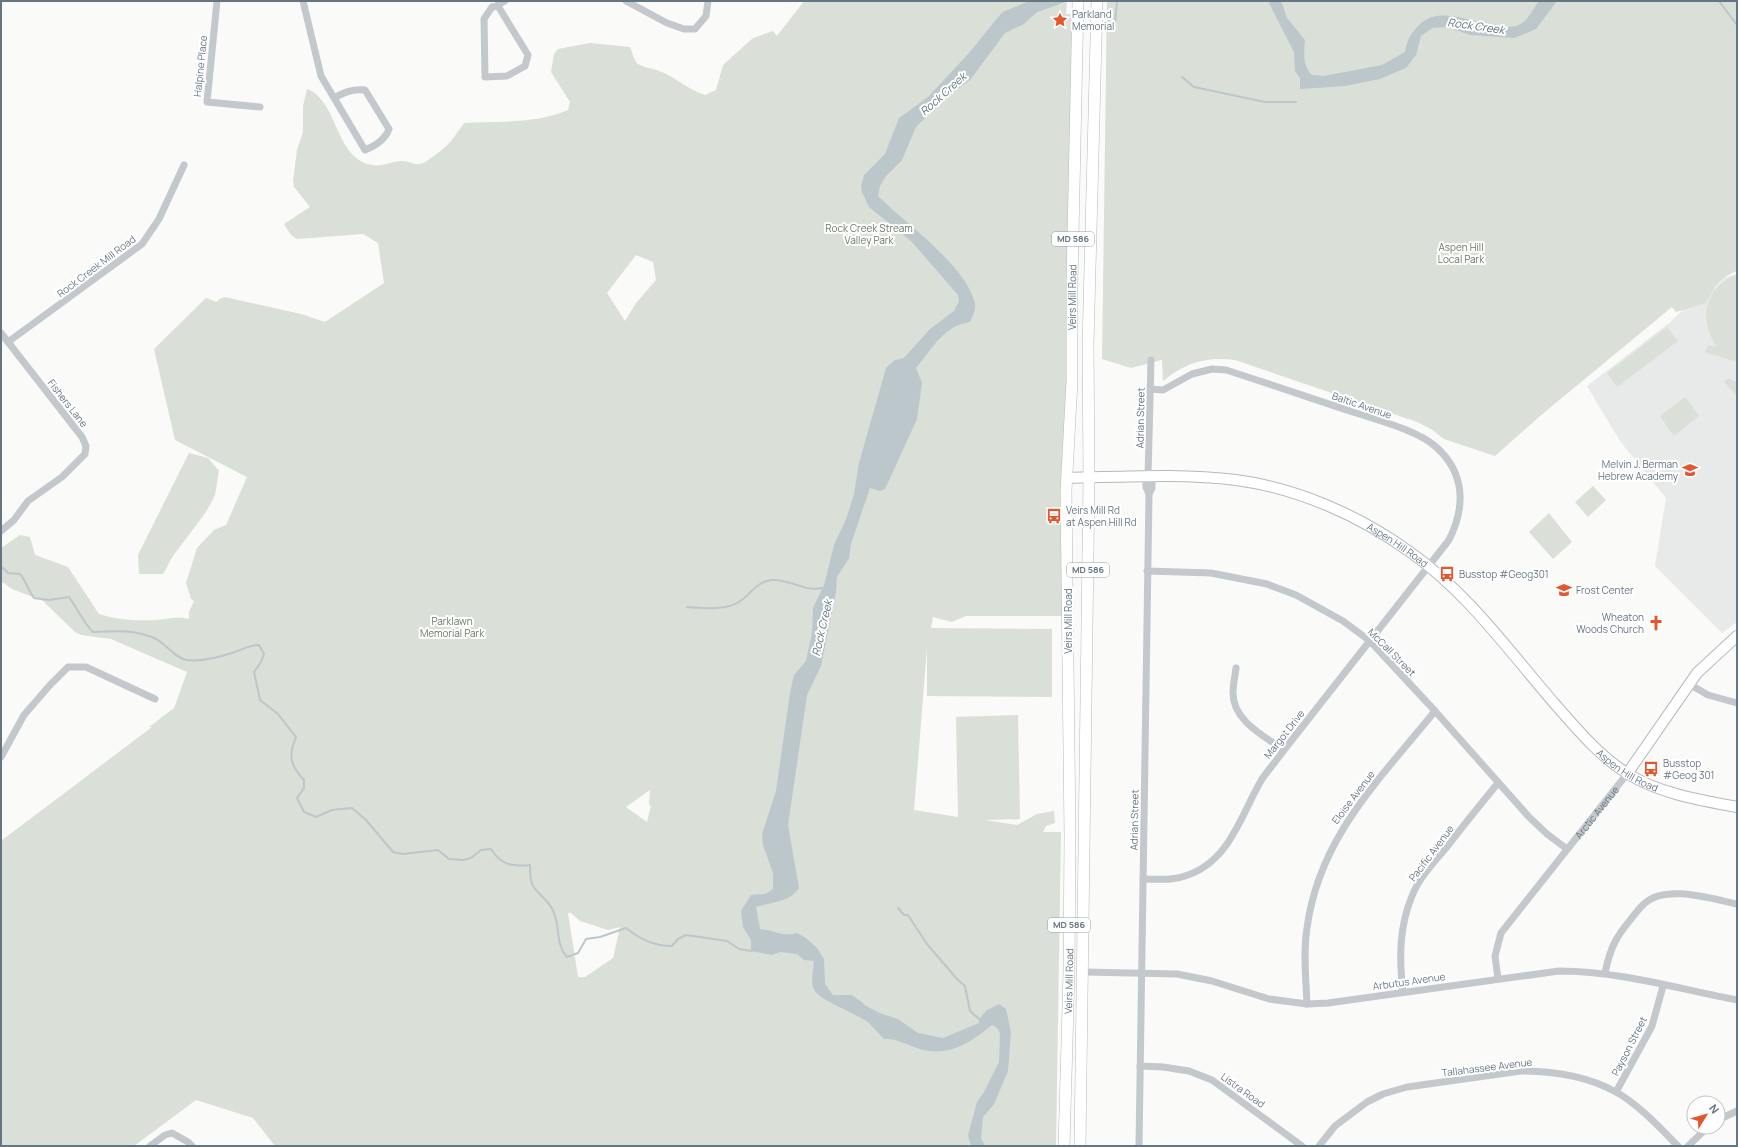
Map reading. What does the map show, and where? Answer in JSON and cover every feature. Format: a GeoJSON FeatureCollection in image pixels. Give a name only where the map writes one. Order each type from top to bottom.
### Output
{"type":"FeatureCollection","features":[{"type":"Feature","properties":{"kind":"main road","name":"Veirs Mill Road"},"geometry":{"type":"LineString","coordinates":[[1064,1146],[1068,1014],[1070,836],[1067,478],[1072,381],[1072,275],[1078,1]]}},
{"type":"Feature","properties":{"kind":"main road","name":"Veirs Mill Road"},"geometry":{"type":"LineString","coordinates":[[1080,1146],[1084,972],[1089,478],[1088,345],[1097,1]]}},
{"type":"Feature","properties":{"kind":"main road"},"geometry":{"type":"LineString","coordinates":[[1068,1014],[1083,1015]]}},
{"type":"Feature","properties":{"kind":"street","name":"Halpine Place"},"geometry":{"type":"LineString","coordinates":[[217,1],[207,102],[260,107]]}},
{"type":"Feature","properties":{"kind":"street"},"geometry":{"type":"LineString","coordinates":[[303,1],[321,76],[334,98],[366,150],[375,146],[386,135],[388,129],[364,90],[349,91],[334,98]]}},
{"type":"Feature","properties":{"kind":"street"},"geometry":{"type":"LineString","coordinates":[[493,5],[528,55],[525,66],[507,76],[485,77],[484,19],[493,5],[506,1]]}},
{"type":"Feature","properties":{"kind":"street"},"geometry":{"type":"LineString","coordinates":[[626,1],[684,30],[695,30],[706,16],[708,1]]}},
{"type":"Feature","properties":{"kind":"street","name":"Rock Creek Mill Road"},"geometry":{"type":"LineString","coordinates":[[8,342],[142,244],[159,219],[184,165]]}},
{"type":"Feature","properties":{"kind":"street","name":"Fishers Lane"},"geometry":{"type":"LineString","coordinates":[[1,333],[82,437],[86,446],[85,454],[62,477],[28,500],[14,520],[1,531]]}},
{"type":"Feature","properties":{"kind":"street","name":"Adrian Street"},"geometry":{"type":"LineString","coordinates":[[1139,1146],[1147,570],[1149,494],[1152,488],[1149,476],[1150,360]]}},
{"type":"Feature","properties":{"kind":"street","name":"Baltic Avenue"},"geometry":{"type":"LineString","coordinates":[[1150,389],[1163,390],[1192,374],[1212,370],[1226,370],[1380,421],[1421,437],[1430,443],[1453,466],[1461,492],[1461,509],[1457,525],[1449,540],[1429,567]]}},
{"type":"Feature","properties":{"kind":"street","name":"Aspen Hill Road"},"geometry":{"type":"LineString","coordinates":[[1067,478],[1149,476],[1237,480],[1304,496],[1334,508],[1375,529],[1411,552],[1462,596],[1589,743],[1627,774],[1657,788],[1690,798],[1737,807]]}},
{"type":"Feature","properties":{"kind":"street","name":"Margot Drive"},"geometry":{"type":"LineString","coordinates":[[1143,879],[1173,879],[1186,876],[1204,868],[1218,857],[1230,842],[1263,779],[1284,750],[1429,567]]}},
{"type":"Feature","properties":{"kind":"street","name":"McCall Street"},"geometry":{"type":"LineString","coordinates":[[1147,570],[1211,573],[1267,584],[1296,595],[1322,608],[1343,621],[1370,641],[1435,711],[1498,783],[1547,834],[1567,849]]}},
{"type":"Feature","properties":{"kind":"street","name":"Arctic Avenue"},"geometry":{"type":"LineString","coordinates":[[1498,979],[1495,956],[1501,933],[1627,774],[1697,673],[1737,636]]}},
{"type":"Feature","properties":{"kind":"street"},"geometry":{"type":"LineString","coordinates":[[1,757],[24,715],[68,667],[86,667],[155,699]]}},
{"type":"Feature","properties":{"kind":"street"},"geometry":{"type":"LineString","coordinates":[[1236,668],[1233,694],[1238,712],[1248,724],[1284,750]]}},
{"type":"Feature","properties":{"kind":"street"},"geometry":{"type":"LineString","coordinates":[[1689,684],[1708,695],[1737,703]]}},
{"type":"Feature","properties":{"kind":"street","name":"Eloise Avenue"},"geometry":{"type":"LineString","coordinates":[[1307,1004],[1305,961],[1306,928],[1314,889],[1323,865],[1348,818],[1435,711]]}},
{"type":"Feature","properties":{"kind":"street","name":"Pacific Avenue"},"geometry":{"type":"LineString","coordinates":[[1403,992],[1400,968],[1400,946],[1412,895],[1427,871],[1498,783]]}},
{"type":"Feature","properties":{"kind":"street"},"geometry":{"type":"LineString","coordinates":[[1605,973],[1609,952],[1617,936],[1645,902],[1656,896],[1674,893],[1737,904]]}},
{"type":"Feature","properties":{"kind":"street","name":"Arbutus Avenue"},"geometry":{"type":"LineString","coordinates":[[1084,972],[1177,974],[1212,981],[1269,999],[1307,1004],[1559,972],[1605,973],[1737,1000]]}},
{"type":"Feature","properties":{"kind":"street","name":"Payson Street"},"geometry":{"type":"LineString","coordinates":[[1616,1092],[1652,1026],[1663,986]]}},
{"type":"Feature","properties":{"kind":"street","name":"Listra Road"},"geometry":{"type":"LineString","coordinates":[[1140,1066],[1163,1067],[1189,1071],[1212,1080],[1302,1146]]}},
{"type":"Feature","properties":{"kind":"street","name":"Tallahassee Avenue"},"geometry":{"type":"LineString","coordinates":[[1319,1146],[1335,1126],[1367,1102],[1383,1094],[1407,1087],[1521,1071],[1539,1071],[1575,1076],[1616,1092],[1647,1116],[1678,1146]]}},
{"type":"Feature","properties":{"kind":"street"},"geometry":{"type":"LineString","coordinates":[[1726,1116],[1737,1111]]}},
{"type":"Feature","properties":{"kind":"street"},"geometry":{"type":"LineString","coordinates":[[150,1146],[165,1135],[172,1133],[192,1146]]}},
{"type":"Feature","properties":{"kind":"street"},"geometry":{"type":"LineString","coordinates":[[1688,1146],[1700,1135]]}},
{"type":"Feature","properties":{"kind":"shaded area","name":"Melvin J. Berman Hebrew Academy"},"geometry":{"type":"Polygon","coordinates":[[[1737,274],[1737,622],[1722,633],[1655,566],[1666,498],[1620,441],[1587,386],[1669,323],[1683,310],[1704,301],[1723,278],[1737,274]]]}},
{"type":"Feature","properties":{"kind":"green space"},"geometry":{"type":"Polygon","coordinates":[[[804,1],[1059,1],[1059,5],[1067,2],[1066,14],[1073,14],[1065,616],[966,616],[952,622],[933,617],[931,628],[1052,629],[1052,697],[927,696],[927,648],[914,810],[958,817],[956,717],[1018,715],[1020,819],[985,820],[1017,825],[1037,814],[1054,811],[1055,823],[1046,826],[1043,832],[1061,832],[1056,1146],[275,1146],[253,1118],[196,1100],[134,1146],[1,1146],[1,841],[152,727],[149,727],[174,708],[187,672],[111,639],[81,635],[75,632],[43,601],[12,589],[1,581],[1,548],[20,535],[30,537],[35,555],[68,567],[99,614],[113,618],[134,620],[176,618],[189,619],[189,612],[194,601],[191,599],[186,583],[197,548],[214,530],[226,525],[247,477],[175,440],[154,349],[206,298],[217,302],[219,299],[225,297],[301,314],[325,322],[384,283],[378,243],[363,234],[297,239],[291,235],[284,224],[310,207],[294,187],[293,181],[297,150],[303,132],[303,106],[307,89],[317,95],[325,105],[343,141],[351,152],[360,160],[372,165],[383,165],[402,161],[420,164],[437,154],[446,146],[464,123],[530,120],[543,118],[568,110],[570,102],[551,72],[554,54],[558,49],[590,43],[630,47],[638,64],[657,70],[705,95],[716,90],[723,65],[753,38],[773,31],[777,36],[804,1]],[[636,255],[607,293],[625,321],[636,303],[656,280],[653,262],[636,255]],[[650,790],[626,807],[647,822],[651,806],[649,805],[650,790]],[[568,913],[578,977],[585,977],[613,958],[620,927],[608,930],[580,921],[571,913],[568,913]]]}},
{"type":"Feature","properties":{"kind":"green space","name":"Aspen Hill Local Park"},"geometry":{"type":"Polygon","coordinates":[[[1107,1],[1737,1],[1737,271],[1721,280],[1706,303],[1676,312],[1672,307],[1540,416],[1495,456],[1444,439],[1431,429],[1417,422],[1235,360],[1215,359],[1196,362],[1179,370],[1163,381],[1162,360],[1131,368],[1102,359],[1107,1]]]}},
{"type":"Feature","properties":{"kind":"green space"},"geometry":{"type":"Polygon","coordinates":[[[1737,274],[1737,362],[1705,352],[1708,345],[1717,347],[1707,326],[1706,315],[1711,296],[1717,287],[1737,274]]]}},
{"type":"Feature","properties":{"kind":"green space"},"geometry":{"type":"Polygon","coordinates":[[[1667,327],[1678,341],[1617,387],[1607,373],[1667,327]]]}},
{"type":"Feature","properties":{"kind":"green space"},"geometry":{"type":"Polygon","coordinates":[[[1728,378],[1737,382],[1737,396],[1724,382],[1728,378]]]}},
{"type":"Feature","properties":{"kind":"green space"},"geometry":{"type":"Polygon","coordinates":[[[1685,397],[1699,416],[1674,436],[1660,416],[1685,397]]]}},
{"type":"Feature","properties":{"kind":"green space"},"geometry":{"type":"Polygon","coordinates":[[[189,453],[208,458],[219,471],[215,495],[206,512],[173,556],[163,574],[139,574],[138,555],[189,453]]]}},
{"type":"Feature","properties":{"kind":"green space"},"geometry":{"type":"Polygon","coordinates":[[[1593,486],[1606,500],[1588,517],[1575,502],[1593,486]]]}},
{"type":"Feature","properties":{"kind":"green space"},"geometry":{"type":"Polygon","coordinates":[[[1549,513],[1572,542],[1553,559],[1529,532],[1549,513]]]}},
{"type":"Feature","properties":{"kind":"water","name":"Rock Creek"},"geometry":{"type":"Polygon","coordinates":[[[1029,1],[1069,1],[1037,12],[1024,24],[1005,33],[970,80],[945,98],[916,127],[902,160],[886,176],[880,186],[878,196],[934,246],[960,275],[970,290],[975,304],[975,309],[970,322],[961,324],[946,333],[933,346],[916,368],[922,383],[917,419],[885,489],[880,491],[870,488],[851,544],[849,558],[837,577],[836,592],[821,666],[807,695],[788,825],[799,888],[795,893],[786,899],[756,907],[760,929],[782,934],[797,933],[806,938],[817,948],[824,959],[825,984],[833,995],[852,995],[868,1007],[882,1014],[898,1019],[918,1033],[943,1038],[979,1023],[979,1019],[987,1010],[999,1004],[1006,1009],[1011,1032],[1008,1071],[994,1104],[983,1117],[981,1138],[985,1146],[971,1146],[968,1135],[977,1102],[984,1092],[999,1062],[1000,1033],[997,1028],[992,1025],[959,1047],[940,1051],[920,1049],[898,1041],[884,1039],[869,1023],[825,999],[815,991],[812,984],[814,961],[804,960],[797,954],[780,952],[772,955],[751,951],[751,940],[743,927],[741,911],[751,895],[765,894],[773,889],[773,873],[763,845],[762,834],[776,791],[790,693],[794,675],[806,661],[812,633],[813,608],[824,585],[834,545],[847,517],[854,494],[859,463],[886,368],[895,360],[904,358],[930,329],[954,311],[959,301],[958,295],[912,242],[869,207],[862,192],[861,186],[864,175],[885,154],[899,118],[928,97],[970,52],[1003,12],[1029,1]]]}},
{"type":"Feature","properties":{"kind":"water","name":"Rock Creek"},"geometry":{"type":"Polygon","coordinates":[[[1268,1],[1281,1],[1287,18],[1305,40],[1304,59],[1309,71],[1312,75],[1324,76],[1382,65],[1405,52],[1411,34],[1419,25],[1429,18],[1453,16],[1504,27],[1516,26],[1527,19],[1539,1],[1557,1],[1536,29],[1515,38],[1470,35],[1447,27],[1432,28],[1421,36],[1416,55],[1406,68],[1380,79],[1345,86],[1300,89],[1300,78],[1295,71],[1294,52],[1268,1]]]}},
{"type":"Feature","properties":{"kind":"waterway"},"geometry":{"type":"LineString","coordinates":[[1115,24],[1117,1]]}},
{"type":"Feature","properties":{"kind":"waterway"},"geometry":{"type":"LineString","coordinates":[[1719,1],[1737,25]]}},
{"type":"Feature","properties":{"kind":"waterway"},"geometry":{"type":"LineString","coordinates":[[1182,77],[1194,87],[1265,102],[1296,102]]}},
{"type":"Feature","properties":{"kind":"waterway"},"geometry":{"type":"LineString","coordinates":[[1,566],[8,573],[20,574],[34,598],[49,600],[69,597],[86,624],[93,632],[124,631],[146,635],[158,640],[182,659],[187,660],[211,659],[250,646],[259,645],[264,654],[261,662],[254,672],[260,700],[278,714],[296,737],[291,755],[293,765],[304,780],[304,788],[297,798],[304,812],[316,817],[332,810],[352,808],[366,820],[393,852],[403,854],[438,850],[449,859],[463,860],[471,858],[481,850],[491,849],[503,862],[518,866],[530,865],[532,884],[553,911],[561,948],[567,957],[578,953],[586,939],[600,937],[626,928],[642,939],[659,945],[672,946],[678,939],[686,935],[727,941],[739,949],[751,951]]}},
{"type":"Feature","properties":{"kind":"waterway"},"geometry":{"type":"LineString","coordinates":[[687,607],[727,607],[739,602],[762,583],[772,580],[785,581],[815,589],[822,588]]}},
{"type":"Feature","properties":{"kind":"waterway"},"geometry":{"type":"LineString","coordinates":[[898,908],[904,915],[908,915],[927,944],[957,979],[965,986],[970,1011],[979,1019]]}},
{"type":"Feature","properties":{"kind":"place","name":"Parkland Memorial"},"geometry":{"type":"Point","coordinates":[1060,20]}},
{"type":"Feature","properties":{"kind":"place","name":"Melvin J. Berman Hebrew Academy"},"geometry":{"type":"Point","coordinates":[1690,470]}},
{"type":"Feature","properties":{"kind":"place","name":"Veirs Mill Rd at Aspen Hill Rd"},"geometry":{"type":"Point","coordinates":[1054,516]}},
{"type":"Feature","properties":{"kind":"place","name":"Busstop #Geog301"},"geometry":{"type":"Point","coordinates":[1447,574]}},
{"type":"Feature","properties":{"kind":"place","name":"Frost Center"},"geometry":{"type":"Point","coordinates":[1564,590]}},
{"type":"Feature","properties":{"kind":"place","name":"Wheaton Woods Church"},"geometry":{"type":"Point","coordinates":[1656,623]}},
{"type":"Feature","properties":{"kind":"place","name":"Busstop #Geog 301"},"geometry":{"type":"Point","coordinates":[1651,769]}},
{"type":"Feature","properties":{"kind":"park label","name":"Rock Creek Stream Valley Park"},"geometry":{"type":"Point","coordinates":[869,234]}},
{"type":"Feature","properties":{"kind":"park label","name":"Parklawn Memorial Park"},"geometry":{"type":"Point","coordinates":[452,626]}}]}
